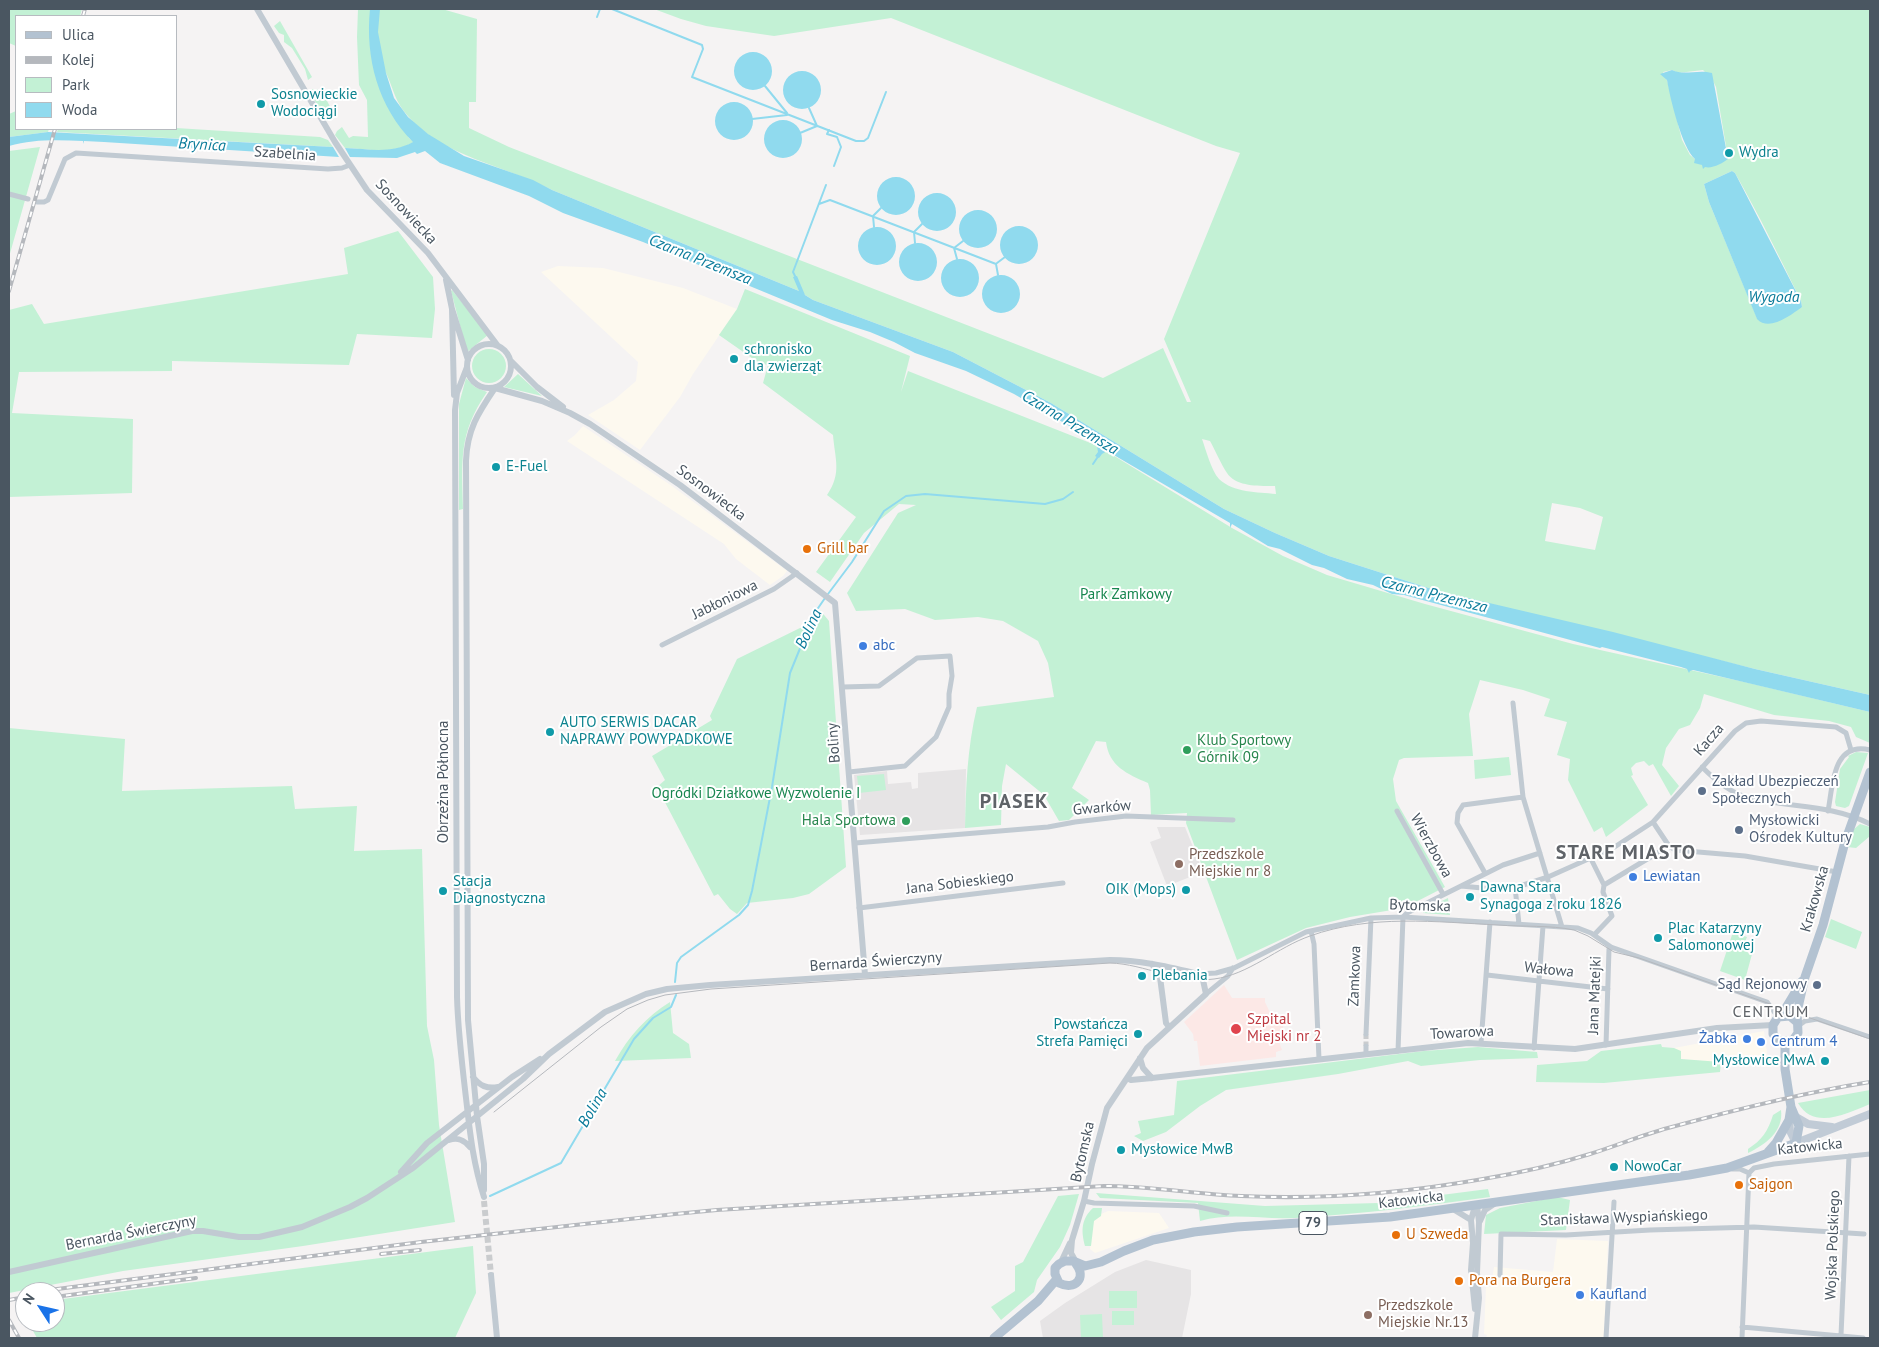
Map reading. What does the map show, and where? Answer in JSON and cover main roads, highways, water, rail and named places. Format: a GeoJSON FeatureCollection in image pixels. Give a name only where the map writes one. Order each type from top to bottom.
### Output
{"type":"FeatureCollection","features":[{"type":"Feature","properties":{"kind":"main road","name":"Krakowska"},"geometry":{"type":"LineString","coordinates":[[1798,1024],[1798,1007],[1805,977],[1823,925],[1854,817],[1870,772]]}},
{"type":"Feature","properties":{"kind":"main road","name":"Krakowska"},"geometry":{"type":"LineString","coordinates":[[1777,1019],[1805,977]]}},
{"type":"Feature","properties":{"kind":"main road"},"geometry":{"type":"LineString","coordinates":[[1790,1016],[1798,1024],[1796,1036],[1791,1041],[1779,1040],[1772,1031],[1777,1019],[1790,1016]]}},
{"type":"Feature","properties":{"kind":"main road"},"geometry":{"type":"LineString","coordinates":[[1785,1042],[1785,1069],[1790,1106],[1792,1118],[1799,1126],[1796,1143]]}},
{"type":"Feature","properties":{"kind":"main road"},"geometry":{"type":"LineString","coordinates":[[1796,1143],[1870,1114]]}},
{"type":"Feature","properties":{"kind":"main road"},"geometry":{"type":"LineString","coordinates":[[1792,1118],[1818,1127],[1836,1128]]}},
{"type":"Feature","properties":{"kind":"main road"},"geometry":{"type":"LineString","coordinates":[[1766,1154],[1776,1143],[1792,1118]]}},
{"type":"Feature","properties":{"kind":"main road","name":"Katowicka"},"geometry":{"type":"LineString","coordinates":[[1076,1264],[1086,1266],[1101,1262],[1153,1240],[1210,1229],[1382,1218],[1689,1175],[1726,1168],[1796,1143]]}},
{"type":"Feature","properties":{"kind":"main road","name":"79"},"geometry":{"type":"LineString","coordinates":[[1076,1264],[1069,1260],[1061,1262],[1054,1274],[1060,1283],[1072,1286],[1080,1276]]}},
{"type":"Feature","properties":{"kind":"main road","name":"Katowicka"},"geometry":{"type":"LineString","coordinates":[[1080,1276],[1091,1271],[1101,1262]]}},
{"type":"Feature","properties":{"kind":"main road"},"geometry":{"type":"LineString","coordinates":[[1076,1264],[1080,1271],[1080,1276]]}},
{"type":"Feature","properties":{"kind":"main road","name":"79"},"geometry":{"type":"LineString","coordinates":[[994,1338],[1060,1283]]}},
{"type":"Feature","properties":{"kind":"water","name":"Czarna Przemsza"},"geometry":{"type":"Polygon","coordinates":[[[370,9],[380,9],[378,32],[386,73],[394,98],[408,117],[428,134],[464,156],[533,180],[552,190],[799,291],[793,277],[797,276],[805,295],[813,300],[953,352],[1051,403],[1224,509],[1329,556],[1438,591],[1613,632],[1755,669],[1870,695],[1870,712],[1693,670],[1689,673],[1687,669],[1681,667],[1600,648],[1404,595],[1392,594],[1373,585],[1347,579],[1324,568],[1312,565],[1280,549],[1268,546],[1232,524],[1230,528],[1230,523],[1107,451],[1099,458],[1095,456],[1098,452],[1097,446],[1075,432],[1071,427],[1014,394],[966,371],[915,353],[870,332],[832,320],[643,242],[563,213],[529,196],[440,163],[425,151],[397,158],[350,157],[345,148],[388,149],[405,146],[413,142],[391,113],[376,81],[370,46],[370,9]]]}},
{"type":"Feature","properties":{"kind":"water"},"geometry":{"type":"Polygon","coordinates":[[[753,52],[766,58],[772,71],[766,84],[753,90],[740,84],[734,71],[740,58],[753,52]]]}},
{"type":"Feature","properties":{"kind":"water"},"geometry":{"type":"Polygon","coordinates":[[[1672,70],[1677,72],[1712,73],[1728,159],[1720,164],[1703,169],[1702,165],[1694,163],[1695,159],[1686,145],[1677,122],[1667,80],[1660,74],[1672,70]]]}},
{"type":"Feature","properties":{"kind":"water"},"geometry":{"type":"Polygon","coordinates":[[[802,71],[815,77],[821,90],[815,103],[802,109],[789,103],[783,90],[789,77],[802,71]]]}},
{"type":"Feature","properties":{"kind":"water"},"geometry":{"type":"Polygon","coordinates":[[[734,102],[747,108],[753,121],[747,134],[734,140],[721,134],[715,121],[721,108],[734,102]]]}},
{"type":"Feature","properties":{"kind":"water"},"geometry":{"type":"Polygon","coordinates":[[[783,120],[796,126],[802,139],[796,152],[783,158],[770,152],[764,139],[770,126],[783,120]]]}},
{"type":"Feature","properties":{"kind":"water","name":"Brynica"},"geometry":{"type":"Polygon","coordinates":[[[48,132],[333,147],[339,157],[104,142],[84,141],[83,144],[83,141],[55,140],[9,146],[9,137],[48,132]]]}},
{"type":"Feature","properties":{"kind":"water","name":"Wygoda"},"geometry":{"type":"Polygon","coordinates":[[[1732,171],[1735,173],[1801,301],[1802,307],[1786,318],[1774,323],[1762,323],[1757,319],[1709,202],[1704,184],[1732,171]]]}},
{"type":"Feature","properties":{"kind":"water"},"geometry":{"type":"Polygon","coordinates":[[[896,177],[909,183],[915,196],[909,209],[896,215],[883,209],[877,196],[883,183],[896,177]]]}},
{"type":"Feature","properties":{"kind":"water"},"geometry":{"type":"Polygon","coordinates":[[[937,193],[950,199],[956,212],[950,225],[937,231],[924,225],[918,212],[924,199],[937,193]]]}},
{"type":"Feature","properties":{"kind":"water"},"geometry":{"type":"Polygon","coordinates":[[[978,210],[991,216],[997,229],[991,242],[978,248],[965,242],[959,229],[965,216],[978,210]]]}},
{"type":"Feature","properties":{"kind":"water"},"geometry":{"type":"Polygon","coordinates":[[[1019,226],[1032,232],[1038,245],[1032,258],[1019,264],[1006,258],[1000,245],[1006,232],[1019,226]]]}},
{"type":"Feature","properties":{"kind":"water"},"geometry":{"type":"Polygon","coordinates":[[[877,227],[890,233],[896,246],[890,259],[877,265],[864,259],[858,246],[864,233],[877,227]]]}},
{"type":"Feature","properties":{"kind":"water"},"geometry":{"type":"Polygon","coordinates":[[[918,243],[931,249],[937,262],[931,275],[918,281],[905,275],[899,262],[905,249],[918,243]]]}},
{"type":"Feature","properties":{"kind":"water"},"geometry":{"type":"Polygon","coordinates":[[[960,259],[973,265],[979,278],[973,291],[960,297],[947,291],[941,278],[947,265],[960,259]]]}},
{"type":"Feature","properties":{"kind":"water"},"geometry":{"type":"Polygon","coordinates":[[[1001,275],[1014,281],[1020,294],[1014,307],[1001,313],[988,307],[982,294],[988,281],[1001,275]]]}},
{"type":"Feature","properties":{"kind":"waterway"},"geometry":{"type":"LineString","coordinates":[[597,17],[600,9]]}},
{"type":"Feature","properties":{"kind":"waterway"},"geometry":{"type":"LineString","coordinates":[[612,9],[702,45],[703,49],[692,77],[856,141],[864,141],[868,138],[886,92]]}},
{"type":"Feature","properties":{"kind":"waterway"},"geometry":{"type":"LineString","coordinates":[[765,86],[787,113]]}},
{"type":"Feature","properties":{"kind":"waterway"},"geometry":{"type":"LineString","coordinates":[[800,133],[817,126],[809,108]]}},
{"type":"Feature","properties":{"kind":"waterway"},"geometry":{"type":"LineString","coordinates":[[752,119],[787,115]]}},
{"type":"Feature","properties":{"kind":"waterway"},"geometry":{"type":"LineString","coordinates":[[829,130],[827,134],[837,137],[841,147],[834,166]]}},
{"type":"Feature","properties":{"kind":"waterway"},"geometry":{"type":"LineString","coordinates":[[796,278],[793,272],[826,185]]}},
{"type":"Feature","properties":{"kind":"waterway"},"geometry":{"type":"LineString","coordinates":[[819,204],[830,200],[996,264]]}},
{"type":"Feature","properties":{"kind":"waterway"},"geometry":{"type":"LineString","coordinates":[[874,227],[873,216],[881,208]]}},
{"type":"Feature","properties":{"kind":"waterway"},"geometry":{"type":"LineString","coordinates":[[915,243],[914,232],[922,224]]}},
{"type":"Feature","properties":{"kind":"waterway"},"geometry":{"type":"LineString","coordinates":[[957,259],[954,248],[963,241]]}},
{"type":"Feature","properties":{"kind":"waterway"},"geometry":{"type":"LineString","coordinates":[[997,263],[1005,257]]}},
{"type":"Feature","properties":{"kind":"waterway"},"geometry":{"type":"LineString","coordinates":[[996,264],[998,275]]}},
{"type":"Feature","properties":{"kind":"waterway","name":"Bolina"},"geometry":{"type":"LineString","coordinates":[[1093,464],[1099,455]]}},
{"type":"Feature","properties":{"kind":"waterway","name":"Bolina"},"geometry":{"type":"LineString","coordinates":[[828,594],[852,562],[884,511],[906,496],[925,494],[1045,504],[1063,499],[1073,492]]}},
{"type":"Feature","properties":{"kind":"waterway","name":"Bolina"},"geometry":{"type":"LineString","coordinates":[[675,982],[677,963],[681,957],[739,915],[748,905],[772,787],[790,673],[814,614],[825,598]]}},
{"type":"Feature","properties":{"kind":"waterway","name":"Bolina"},"geometry":{"type":"LineString","coordinates":[[490,1196],[561,1163],[634,1039],[653,1018],[671,1007],[676,995]]}},
{"type":"Feature","properties":{"kind":"tunnel"},"geometry":{"type":"LineString","coordinates":[[1366,1034],[1366,1046]]}},
{"type":"Feature","properties":{"kind":"tunnel"},"geometry":{"type":"LineString","coordinates":[[484,1201],[491,1275]]}},
{"type":"Feature","properties":{"kind":"tram line"},"geometry":{"type":"LineString","coordinates":[[494,1112],[601,1027],[627,1009],[665,995],[711,989],[1110,963],[1123,964],[1187,979],[1214,979],[1251,967],[1310,936],[1333,929],[1380,922],[1427,921],[1574,930],[1614,952],[1639,958],[1870,1039]]}},
{"type":"Feature","properties":{"kind":"railway"},"geometry":{"type":"LineString","coordinates":[[83,15],[85,9]]}},
{"type":"Feature","properties":{"kind":"railway"},"geometry":{"type":"LineString","coordinates":[[9,291],[55,130]]}},
{"type":"Feature","properties":{"kind":"railway"},"geometry":{"type":"LineString","coordinates":[[65,1288],[421,1242],[717,1210],[1104,1186],[1271,1197],[1393,1192],[1496,1177],[1564,1162],[1658,1131],[1718,1115],[1870,1082]]}},
{"type":"Feature","properties":{"kind":"railway"},"geometry":{"type":"LineString","coordinates":[[381,1254],[420,1250]]}},
{"type":"Feature","properties":{"kind":"railway"},"geometry":{"type":"LineString","coordinates":[[65,1296],[196,1278]]}},
{"type":"Feature","properties":{"kind":"railway"},"geometry":{"type":"LineString","coordinates":[[9,1300],[15,1299]]}},
{"type":"Feature","properties":{"kind":"railway"},"geometry":{"type":"LineString","coordinates":[[9,1320],[19,1338]]}},
{"type":"Feature","properties":{"kind":"place","name":"Sosnowieckie Wodociągi"},"geometry":{"type":"Point","coordinates":[261,104]}},
{"type":"Feature","properties":{"kind":"place","name":"Wydra"},"geometry":{"type":"Point","coordinates":[1729,153]}},
{"type":"Feature","properties":{"kind":"place","name":"schronisko dla zwierząt"},"geometry":{"type":"Point","coordinates":[734,359]}},
{"type":"Feature","properties":{"kind":"place","name":"E-Fuel"},"geometry":{"type":"Point","coordinates":[496,467]}},
{"type":"Feature","properties":{"kind":"place","name":"Grill bar"},"geometry":{"type":"Point","coordinates":[807,549]}},
{"type":"Feature","properties":{"kind":"place","name":"abc"},"geometry":{"type":"Point","coordinates":[863,646]}},
{"type":"Feature","properties":{"kind":"place","name":"AUTO SERWIS DACAR NAPRAWY POWYPADKOWE"},"geometry":{"type":"Point","coordinates":[550,732]}},
{"type":"Feature","properties":{"kind":"place","name":"Klub Sportowy Górnik 09"},"geometry":{"type":"Point","coordinates":[1187,750]}},
{"type":"Feature","properties":{"kind":"place","name":"Zakład Ubezpieczeń Społecznych"},"geometry":{"type":"Point","coordinates":[1702,791]}},
{"type":"Feature","properties":{"kind":"place","name":"Hala Sportowa"},"geometry":{"type":"Point","coordinates":[906,821]}},
{"type":"Feature","properties":{"kind":"place","name":"Mysłowicki Ośrodek Kultury"},"geometry":{"type":"Point","coordinates":[1739,830]}},
{"type":"Feature","properties":{"kind":"place","name":"Przedszkole Miejskie nr 8"},"geometry":{"type":"Point","coordinates":[1179,864]}},
{"type":"Feature","properties":{"kind":"place","name":"Lewiatan"},"geometry":{"type":"Point","coordinates":[1633,877]}},
{"type":"Feature","properties":{"kind":"place","name":"OIK (Mops)"},"geometry":{"type":"Point","coordinates":[1186,890]}},
{"type":"Feature","properties":{"kind":"place","name":"Stacja Diagnostyczna"},"geometry":{"type":"Point","coordinates":[443,891]}},
{"type":"Feature","properties":{"kind":"place","name":"Dawna Stara Synagoga z roku 1826"},"geometry":{"type":"Point","coordinates":[1470,897]}},
{"type":"Feature","properties":{"kind":"place","name":"Plac Katarzyny Salomonowej"},"geometry":{"type":"Point","coordinates":[1658,938]}},
{"type":"Feature","properties":{"kind":"place","name":"Plebania"},"geometry":{"type":"Point","coordinates":[1142,976]}},
{"type":"Feature","properties":{"kind":"place","name":"Sąd Rejonowy"},"geometry":{"type":"Point","coordinates":[1817,985]}},
{"type":"Feature","properties":{"kind":"place","name":"Szpital Miejski nr 2"},"geometry":{"type":"Point","coordinates":[1236,1029]}},
{"type":"Feature","properties":{"kind":"place","name":"Powstańcza Strefa Pamięci"},"geometry":{"type":"Point","coordinates":[1138,1034]}},
{"type":"Feature","properties":{"kind":"place","name":"Żabka"},"geometry":{"type":"Point","coordinates":[1747,1039]}},
{"type":"Feature","properties":{"kind":"place","name":"Centrum 4"},"geometry":{"type":"Point","coordinates":[1761,1042]}},
{"type":"Feature","properties":{"kind":"place","name":"Mysłowice MwA"},"geometry":{"type":"Point","coordinates":[1825,1061]}},
{"type":"Feature","properties":{"kind":"place","name":"Mysłowice MwB"},"geometry":{"type":"Point","coordinates":[1121,1150]}},
{"type":"Feature","properties":{"kind":"place","name":"NowoCar"},"geometry":{"type":"Point","coordinates":[1614,1167]}},
{"type":"Feature","properties":{"kind":"place","name":"Sajgon"},"geometry":{"type":"Point","coordinates":[1739,1185]}},
{"type":"Feature","properties":{"kind":"place","name":"U Szweda"},"geometry":{"type":"Point","coordinates":[1396,1235]}},
{"type":"Feature","properties":{"kind":"place","name":"Pora na Burgera"},"geometry":{"type":"Point","coordinates":[1459,1281]}},
{"type":"Feature","properties":{"kind":"place","name":"Kaufland"},"geometry":{"type":"Point","coordinates":[1580,1295]}},
{"type":"Feature","properties":{"kind":"place","name":"Przedszkole Miejskie Nr.13"},"geometry":{"type":"Point","coordinates":[1368,1315]}},
{"type":"Feature","properties":{"kind":"district","name":"PIASEK"},"geometry":{"type":"Point","coordinates":[1014,802]}},
{"type":"Feature","properties":{"kind":"district","name":"STARE MIASTO"},"geometry":{"type":"Point","coordinates":[1626,853]}},
{"type":"Feature","properties":{"kind":"district","name":"CENTRUM"},"geometry":{"type":"Point","coordinates":[1771,1012]}},
{"type":"Feature","properties":{"kind":"park label","name":"Park Zamkowy"},"geometry":{"type":"Point","coordinates":[1126,595]}},
{"type":"Feature","properties":{"kind":"park label","name":"Ogródki Działkowe Wyzwolenie I"},"geometry":{"type":"Point","coordinates":[756,794]}}]}
